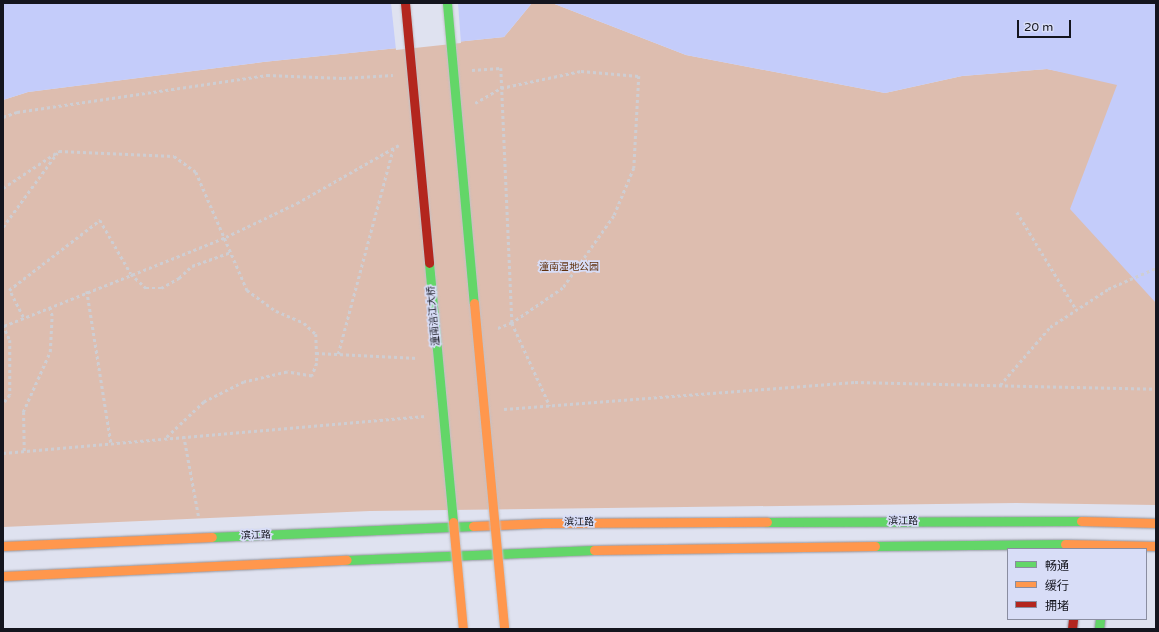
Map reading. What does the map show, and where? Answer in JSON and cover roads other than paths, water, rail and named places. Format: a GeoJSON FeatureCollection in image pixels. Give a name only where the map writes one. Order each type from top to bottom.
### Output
{"type":"FeatureCollection","features":[{"type":"Feature","properties":{"kind":"main road","name":"潼南涪江大桥"},"geometry":{"type":"LineString","coordinates":[[404,3],[464,629]]}},
{"type":"Feature","properties":{"kind":"main road"},"geometry":{"type":"LineString","coordinates":[[447,3],[504,629]]}},
{"type":"Feature","properties":{"kind":"main road","name":"滨江路"},"geometry":{"type":"LineString","coordinates":[[3,546],[544,523],[1107,536],[1156,523]]}},
{"type":"Feature","properties":{"kind":"main road"},"geometry":{"type":"LineString","coordinates":[[3,576],[548,550],[1081,536],[1107,536],[1156,546]]}},
{"type":"Feature","properties":{"kind":"water"},"geometry":{"type":"Polygon","coordinates":[[[3,3],[532,3],[504,37],[263,62],[28,92],[3,100],[3,3]]]}},
{"type":"Feature","properties":{"kind":"water"},"geometry":{"type":"Polygon","coordinates":[[[552,3],[1156,3],[1156,303],[1070,209],[1117,85],[1047,69],[962,76],[885,93],[686,55],[552,3]]]}},
{"type":"Feature","properties":{"kind":"park label","name":"潼南湿地公园"},"geometry":{"type":"Point","coordinates":[569,268]}}]}
